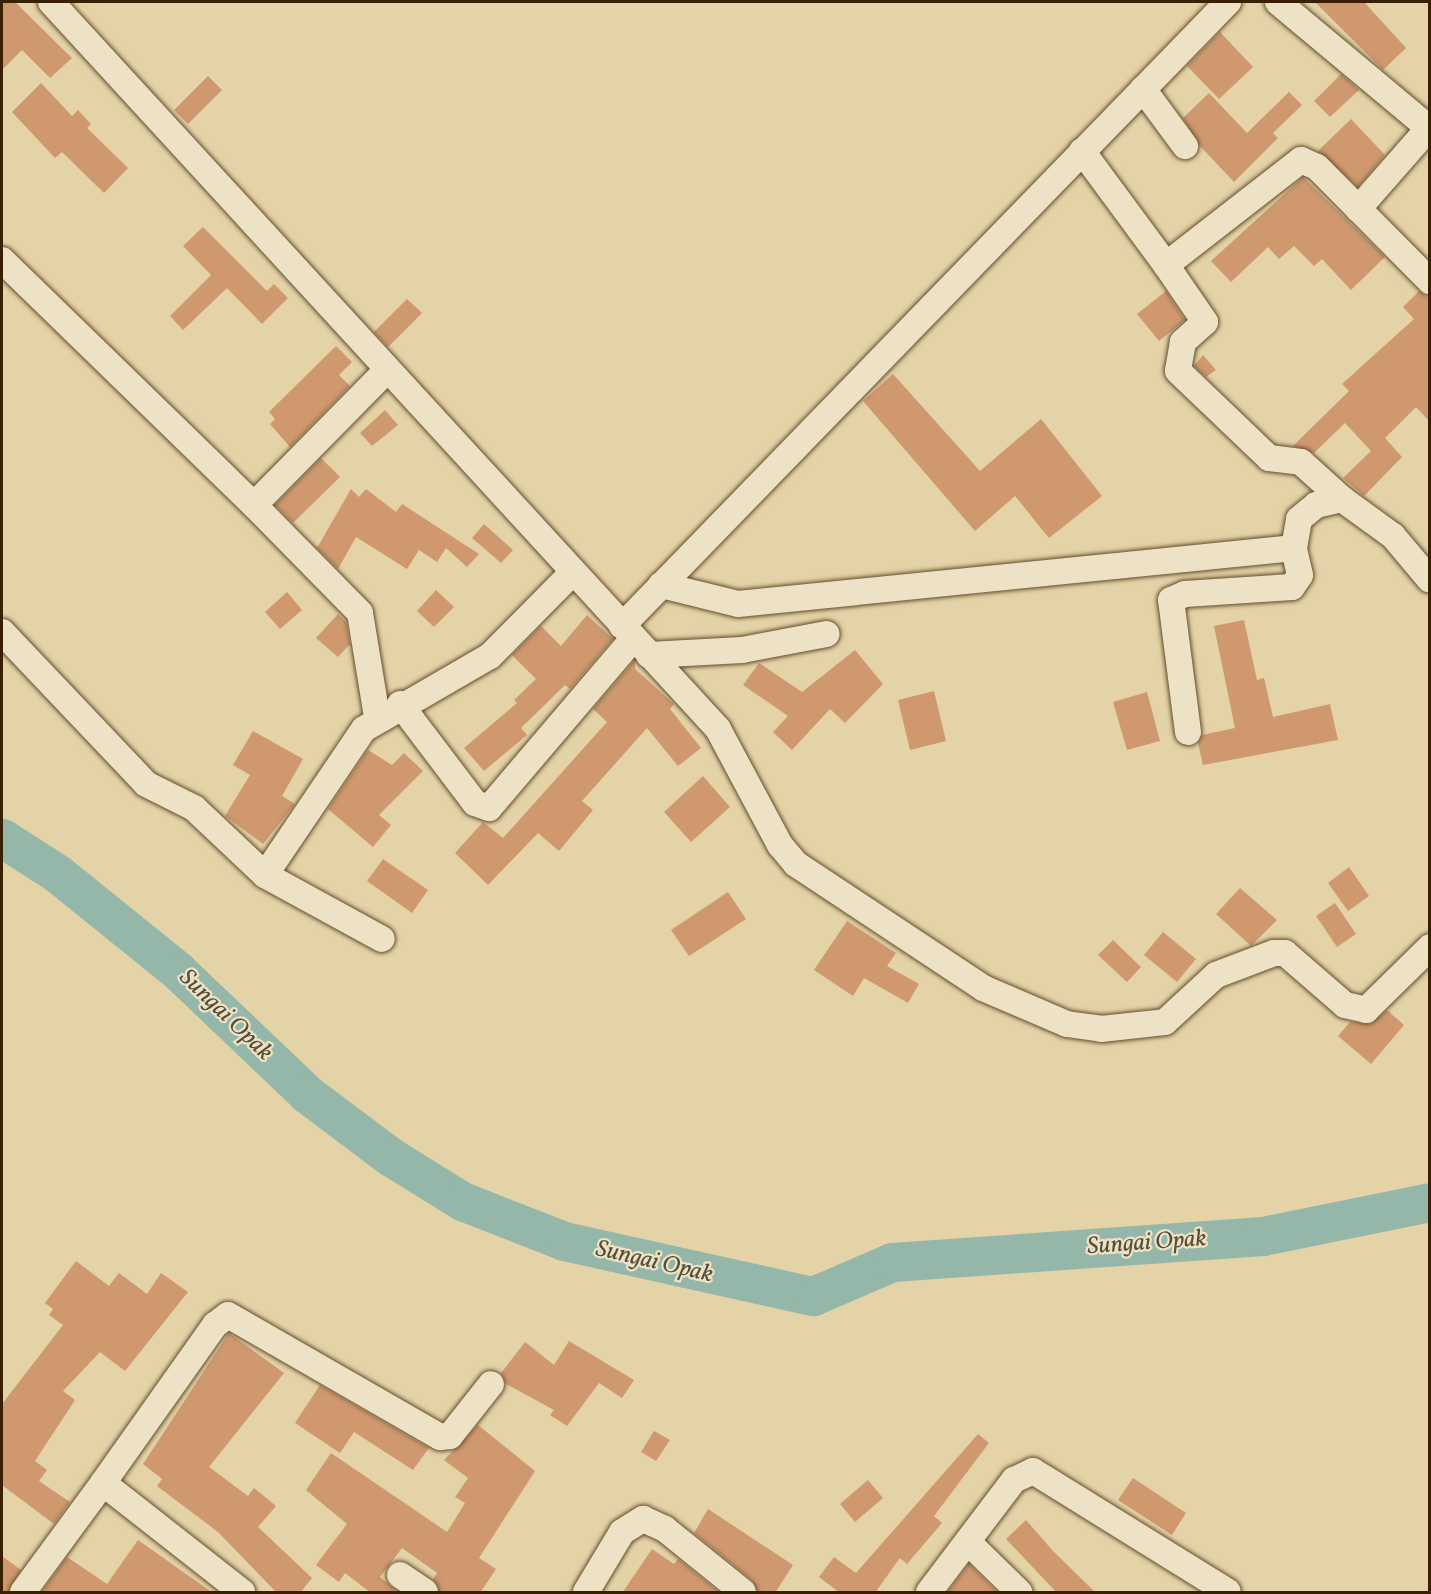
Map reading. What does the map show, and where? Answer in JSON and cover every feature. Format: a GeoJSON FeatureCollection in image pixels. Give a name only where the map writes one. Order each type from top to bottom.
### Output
{"type":"FeatureCollection","features":[{"type":"Feature","properties":{"kind":"street"},"geometry":{"type":"LineString","coordinates":[[51,2],[572,573],[718,729],[780,845],[796,864],[983,988],[1067,1024],[1133,1028],[1165,1022],[1216,975],[1285,952],[1345,1005],[1366,1010],[1430,947]]}},
{"type":"Feature","properties":{"kind":"street"},"geometry":{"type":"LineString","coordinates":[[400,704],[475,803],[489,808],[634,640],[660,585],[1228,2]]}},
{"type":"Feature","properties":{"kind":"street"},"geometry":{"type":"LineString","coordinates":[[1278,2],[1429,129],[1358,209]]}},
{"type":"Feature","properties":{"kind":"street"},"geometry":{"type":"LineString","coordinates":[[1143,89],[1185,147]]}},
{"type":"Feature","properties":{"kind":"street"},"geometry":{"type":"LineString","coordinates":[[1082,151],[1166,264],[1204,322],[1183,342],[1178,371],[1269,458],[1301,462],[1342,499],[1393,536],[1430,580]]}},
{"type":"Feature","properties":{"kind":"street"},"geometry":{"type":"LineString","coordinates":[[1166,264],[1300,160],[1317,167],[1430,281]]}},
{"type":"Feature","properties":{"kind":"street"},"geometry":{"type":"LineString","coordinates":[[2,260],[254,504],[360,613],[377,717]]}},
{"type":"Feature","properties":{"kind":"street"},"geometry":{"type":"LineString","coordinates":[[254,504],[387,370]]}},
{"type":"Feature","properties":{"kind":"street"},"geometry":{"type":"LineString","coordinates":[[1188,732],[1171,600],[1185,594],[1292,587],[1300,575],[1294,548],[1299,519],[1316,505],[1342,499]]}},
{"type":"Feature","properties":{"kind":"street"},"geometry":{"type":"LineString","coordinates":[[660,585],[738,604],[1294,548]]}},
{"type":"Feature","properties":{"kind":"street"},"geometry":{"type":"LineString","coordinates":[[268,869],[347,748],[377,717],[490,656],[572,573]]}},
{"type":"Feature","properties":{"kind":"street"},"geometry":{"type":"LineString","coordinates":[[2,632],[128,768],[163,794],[194,808],[268,869],[382,939]]}},
{"type":"Feature","properties":{"kind":"street"},"geometry":{"type":"LineString","coordinates":[[634,640],[742,650],[827,633]]}},
{"type":"Feature","properties":{"kind":"street"},"geometry":{"type":"LineString","coordinates":[[23,1593],[215,1325],[228,1315],[440,1437],[450,1436],[491,1384]]}},
{"type":"Feature","properties":{"kind":"street"},"geometry":{"type":"LineString","coordinates":[[929,1593],[970,1544],[1014,1480],[1033,1471],[1228,1593]]}},
{"type":"Feature","properties":{"kind":"street"},"geometry":{"type":"LineString","coordinates":[[103,1483],[242,1593]]}},
{"type":"Feature","properties":{"kind":"street"},"geometry":{"type":"LineString","coordinates":[[586,1593],[622,1532],[632,1521],[643,1519],[665,1529],[742,1593]]}},
{"type":"Feature","properties":{"kind":"street"},"geometry":{"type":"LineString","coordinates":[[970,1544],[1019,1593]]}},
{"type":"Feature","properties":{"kind":"street"},"geometry":{"type":"LineString","coordinates":[[400,1575],[425,1593]]}},
{"type":"Feature","properties":{"kind":"building"},"geometry":{"type":"Polygon","coordinates":[[[2,2],[15,2],[72,58],[50,78],[22,50],[2,70],[2,2]]]}},
{"type":"Feature","properties":{"kind":"building"},"geometry":{"type":"Polygon","coordinates":[[[1315,2],[1364,2],[1406,48],[1383,70],[1315,2]]]}},
{"type":"Feature","properties":{"kind":"building"},"geometry":{"type":"Polygon","coordinates":[[[1220,32],[1253,67],[1219,99],[1187,66],[1220,32]]]}},
{"type":"Feature","properties":{"kind":"building"},"geometry":{"type":"Polygon","coordinates":[[[1341,74],[1359,90],[1330,117],[1314,101],[1341,74]]]}},
{"type":"Feature","properties":{"kind":"building"},"geometry":{"type":"Polygon","coordinates":[[[208,76],[222,90],[188,124],[174,110],[208,76]]]}},
{"type":"Feature","properties":{"kind":"building"},"geometry":{"type":"Polygon","coordinates":[[[41,83],[72,116],[78,110],[91,124],[87,128],[128,168],[104,193],[62,152],[55,158],[12,112],[41,83]]]}},
{"type":"Feature","properties":{"kind":"building"},"geometry":{"type":"Polygon","coordinates":[[[1289,92],[1302,105],[1273,133],[1278,138],[1234,182],[1200,146],[1183,118],[1209,93],[1247,133],[1289,92]]]}},
{"type":"Feature","properties":{"kind":"building"},"geometry":{"type":"Polygon","coordinates":[[[1351,119],[1385,155],[1358,187],[1318,151],[1351,119]]]}},
{"type":"Feature","properties":{"kind":"building"},"geometry":{"type":"Polygon","coordinates":[[[1303,177],[1385,257],[1351,290],[1322,259],[1314,266],[1294,246],[1279,259],[1268,247],[1231,282],[1211,261],[1303,177]]]}},
{"type":"Feature","properties":{"kind":"building"},"geometry":{"type":"Polygon","coordinates":[[[203,227],[267,291],[274,284],[288,298],[262,324],[227,288],[183,330],[170,316],[211,275],[183,246],[203,227]]]}},
{"type":"Feature","properties":{"kind":"building"},"geometry":{"type":"Polygon","coordinates":[[[1166,291],[1185,320],[1159,341],[1137,314],[1166,291]]]}},
{"type":"Feature","properties":{"kind":"building"},"geometry":{"type":"Polygon","coordinates":[[[1419,291],[1430,299],[1430,422],[1416,407],[1385,438],[1402,457],[1364,496],[1343,478],[1371,451],[1345,423],[1314,453],[1293,446],[1349,391],[1342,384],[1414,319],[1403,307],[1419,291]]]}},
{"type":"Feature","properties":{"kind":"building"},"geometry":{"type":"Polygon","coordinates":[[[407,299],[422,313],[388,347],[374,332],[407,299]]]}},
{"type":"Feature","properties":{"kind":"building"},"geometry":{"type":"Polygon","coordinates":[[[336,346],[352,362],[339,375],[350,386],[290,447],[270,424],[275,419],[269,412],[336,346]]]}},
{"type":"Feature","properties":{"kind":"building"},"geometry":{"type":"Polygon","coordinates":[[[1203,355],[1216,370],[1206,377],[1194,366],[1203,355]]]}},
{"type":"Feature","properties":{"kind":"building"},"geometry":{"type":"Polygon","coordinates":[[[893,374],[980,471],[1041,419],[1102,496],[1049,538],[1015,496],[975,531],[863,401],[893,374]]]}},
{"type":"Feature","properties":{"kind":"building"},"geometry":{"type":"Polygon","coordinates":[[[385,410],[398,425],[372,446],[360,433],[385,410]]]}},
{"type":"Feature","properties":{"kind":"building"},"geometry":{"type":"Polygon","coordinates":[[[321,458],[340,477],[293,523],[275,505],[321,458]]]}},
{"type":"Feature","properties":{"kind":"building"},"geometry":{"type":"Polygon","coordinates":[[[351,489],[359,497],[366,489],[396,512],[402,504],[479,554],[467,567],[446,548],[437,562],[419,550],[407,569],[356,537],[338,569],[317,548],[351,489]]]}},
{"type":"Feature","properties":{"kind":"building"},"geometry":{"type":"Polygon","coordinates":[[[484,524],[513,550],[501,563],[472,538],[484,524]]]}},
{"type":"Feature","properties":{"kind":"building"},"geometry":{"type":"Polygon","coordinates":[[[436,590],[454,607],[434,627],[417,611],[436,590]]]}},
{"type":"Feature","properties":{"kind":"building"},"geometry":{"type":"Polygon","coordinates":[[[287,592],[302,610],[280,629],[265,612],[287,592]]]}},
{"type":"Feature","properties":{"kind":"building"},"geometry":{"type":"Polygon","coordinates":[[[338,614],[346,622],[350,644],[338,657],[316,638],[338,614]]]}},
{"type":"Feature","properties":{"kind":"building"},"geometry":{"type":"Polygon","coordinates":[[[587,615],[613,639],[570,689],[565,685],[521,728],[527,735],[484,771],[464,748],[517,703],[514,700],[536,679],[512,655],[541,626],[561,646],[587,615]]]}},
{"type":"Feature","properties":{"kind":"building"},"geometry":{"type":"Polygon","coordinates":[[[1244,620],[1257,680],[1264,678],[1273,717],[1330,704],[1338,740],[1203,765],[1198,743],[1202,735],[1235,728],[1214,626],[1244,620]]]}},
{"type":"Feature","properties":{"kind":"building"},"geometry":{"type":"Polygon","coordinates":[[[855,650],[883,684],[845,723],[830,709],[792,750],[773,732],[788,716],[743,685],[759,663],[802,692],[855,650]]]}},
{"type":"Feature","properties":{"kind":"building"},"geometry":{"type":"Polygon","coordinates":[[[635,660],[635,669],[674,704],[670,709],[701,748],[678,766],[647,728],[582,801],[593,810],[559,851],[538,833],[488,885],[455,853],[483,822],[503,838],[607,722],[593,709],[635,660]]]}},
{"type":"Feature","properties":{"kind":"building"},"geometry":{"type":"Polygon","coordinates":[[[934,691],[946,741],[910,750],[898,700],[934,691]]]}},
{"type":"Feature","properties":{"kind":"building"},"geometry":{"type":"Polygon","coordinates":[[[1147,692],[1160,741],[1127,750],[1113,702],[1147,692]]]}},
{"type":"Feature","properties":{"kind":"building"},"geometry":{"type":"Polygon","coordinates":[[[253,731],[303,759],[282,796],[295,804],[263,844],[225,816],[250,775],[233,765],[253,731]]]}},
{"type":"Feature","properties":{"kind":"building"},"geometry":{"type":"Polygon","coordinates":[[[368,750],[392,765],[404,753],[423,771],[379,815],[391,825],[373,847],[328,809],[368,750]]]}},
{"type":"Feature","properties":{"kind":"building"},"geometry":{"type":"Polygon","coordinates":[[[703,776],[730,807],[691,842],[664,812],[703,776]]]}},
{"type":"Feature","properties":{"kind":"building"},"geometry":{"type":"Polygon","coordinates":[[[383,859],[428,890],[412,913],[367,881],[383,859]]]}},
{"type":"Feature","properties":{"kind":"building"},"geometry":{"type":"Polygon","coordinates":[[[1349,867],[1369,896],[1348,911],[1328,883],[1349,867]]]}},
{"type":"Feature","properties":{"kind":"building"},"geometry":{"type":"Polygon","coordinates":[[[1240,888],[1277,920],[1251,946],[1216,914],[1240,888]]]}},
{"type":"Feature","properties":{"kind":"building"},"geometry":{"type":"Polygon","coordinates":[[[728,892],[746,919],[689,956],[671,930],[728,892]]]}},
{"type":"Feature","properties":{"kind":"building"},"geometry":{"type":"Polygon","coordinates":[[[1335,903],[1356,934],[1337,947],[1316,916],[1335,903]]]}},
{"type":"Feature","properties":{"kind":"building"},"geometry":{"type":"Polygon","coordinates":[[[847,921],[896,953],[887,966],[919,984],[908,1003],[864,978],[853,996],[814,970],[847,921]]]}},
{"type":"Feature","properties":{"kind":"building"},"geometry":{"type":"Polygon","coordinates":[[[1163,932],[1196,959],[1177,982],[1144,955],[1163,932]]]}},
{"type":"Feature","properties":{"kind":"building"},"geometry":{"type":"Polygon","coordinates":[[[1113,940],[1141,967],[1127,982],[1098,955],[1113,940]]]}},
{"type":"Feature","properties":{"kind":"building"},"geometry":{"type":"Polygon","coordinates":[[[1387,1010],[1404,1025],[1371,1064],[1338,1036],[1350,1022],[1371,1024],[1387,1010]]]}},
{"type":"Feature","properties":{"kind":"building"},"geometry":{"type":"Polygon","coordinates":[[[76,1261],[109,1286],[119,1273],[147,1294],[161,1273],[188,1292],[125,1371],[100,1352],[63,1391],[75,1400],[35,1461],[47,1470],[39,1481],[70,1502],[54,1524],[2,1485],[2,1404],[63,1325],[49,1315],[53,1309],[45,1303],[76,1261]]]}},
{"type":"Feature","properties":{"kind":"building"},"geometry":{"type":"Polygon","coordinates":[[[229,1333],[284,1373],[209,1467],[248,1496],[254,1488],[276,1506],[258,1527],[312,1578],[300,1593],[277,1593],[218,1532],[157,1486],[162,1479],[143,1464],[229,1333]]]}},
{"type":"Feature","properties":{"kind":"building"},"geometry":{"type":"Polygon","coordinates":[[[569,1341],[634,1380],[622,1398],[599,1383],[567,1426],[550,1415],[554,1410],[506,1384],[501,1373],[525,1342],[554,1365],[569,1341]]]}},
{"type":"Feature","properties":{"kind":"building"},"geometry":{"type":"Polygon","coordinates":[[[320,1385],[429,1448],[413,1470],[354,1432],[340,1453],[295,1423],[320,1385]]]}},
{"type":"Feature","properties":{"kind":"building"},"geometry":{"type":"Polygon","coordinates":[[[478,1425],[535,1471],[479,1558],[496,1569],[480,1593],[440,1593],[433,1579],[437,1573],[402,1548],[380,1577],[399,1593],[371,1593],[345,1573],[339,1582],[316,1565],[347,1524],[306,1490],[331,1453],[447,1532],[465,1503],[455,1497],[468,1478],[444,1460],[478,1425]]]}},
{"type":"Feature","properties":{"kind":"building"},"geometry":{"type":"Polygon","coordinates":[[[654,1431],[670,1440],[656,1461],[641,1452],[654,1431]]]}},
{"type":"Feature","properties":{"kind":"building"},"geometry":{"type":"Polygon","coordinates":[[[978,1434],[989,1443],[934,1516],[942,1523],[907,1564],[900,1558],[877,1590],[881,1593],[840,1593],[819,1577],[834,1557],[856,1573],[978,1434]]]}},
{"type":"Feature","properties":{"kind":"building"},"geometry":{"type":"Polygon","coordinates":[[[1133,1478],[1186,1513],[1172,1535],[1118,1500],[1133,1478]]]}},
{"type":"Feature","properties":{"kind":"building"},"geometry":{"type":"Polygon","coordinates":[[[868,1480],[883,1498],[855,1522],[840,1504],[868,1480]]]}},
{"type":"Feature","properties":{"kind":"building"},"geometry":{"type":"Polygon","coordinates":[[[708,1509],[793,1565],[775,1593],[758,1593],[752,1580],[694,1533],[708,1509]]]}},
{"type":"Feature","properties":{"kind":"building"},"geometry":{"type":"Polygon","coordinates":[[[1026,1520],[1053,1551],[1096,1593],[1057,1593],[1006,1539],[1026,1520]]]}},
{"type":"Feature","properties":{"kind":"building"},"geometry":{"type":"Polygon","coordinates":[[[138,1540],[213,1593],[41,1593],[67,1557],[107,1584],[138,1540]]]}},
{"type":"Feature","properties":{"kind":"building"},"geometry":{"type":"Polygon","coordinates":[[[652,1549],[674,1564],[678,1559],[720,1593],[622,1593],[652,1549]]]}},
{"type":"Feature","properties":{"kind":"building"},"geometry":{"type":"Polygon","coordinates":[[[2,1556],[21,1570],[8,1593],[2,1593],[2,1556]]]}},
{"type":"Feature","properties":{"kind":"building"},"geometry":{"type":"Polygon","coordinates":[[[969,1564],[998,1593],[947,1593],[969,1564]]]}},
{"type":"Feature","properties":{"kind":"waterway","name":"Sungai Opak"},"geometry":{"type":"LineString","coordinates":[[2,838],[58,874],[178,971],[307,1094],[391,1157],[462,1201],[564,1241],[813,1296],[892,1262],[1263,1236],[1430,1202]]}}]}
